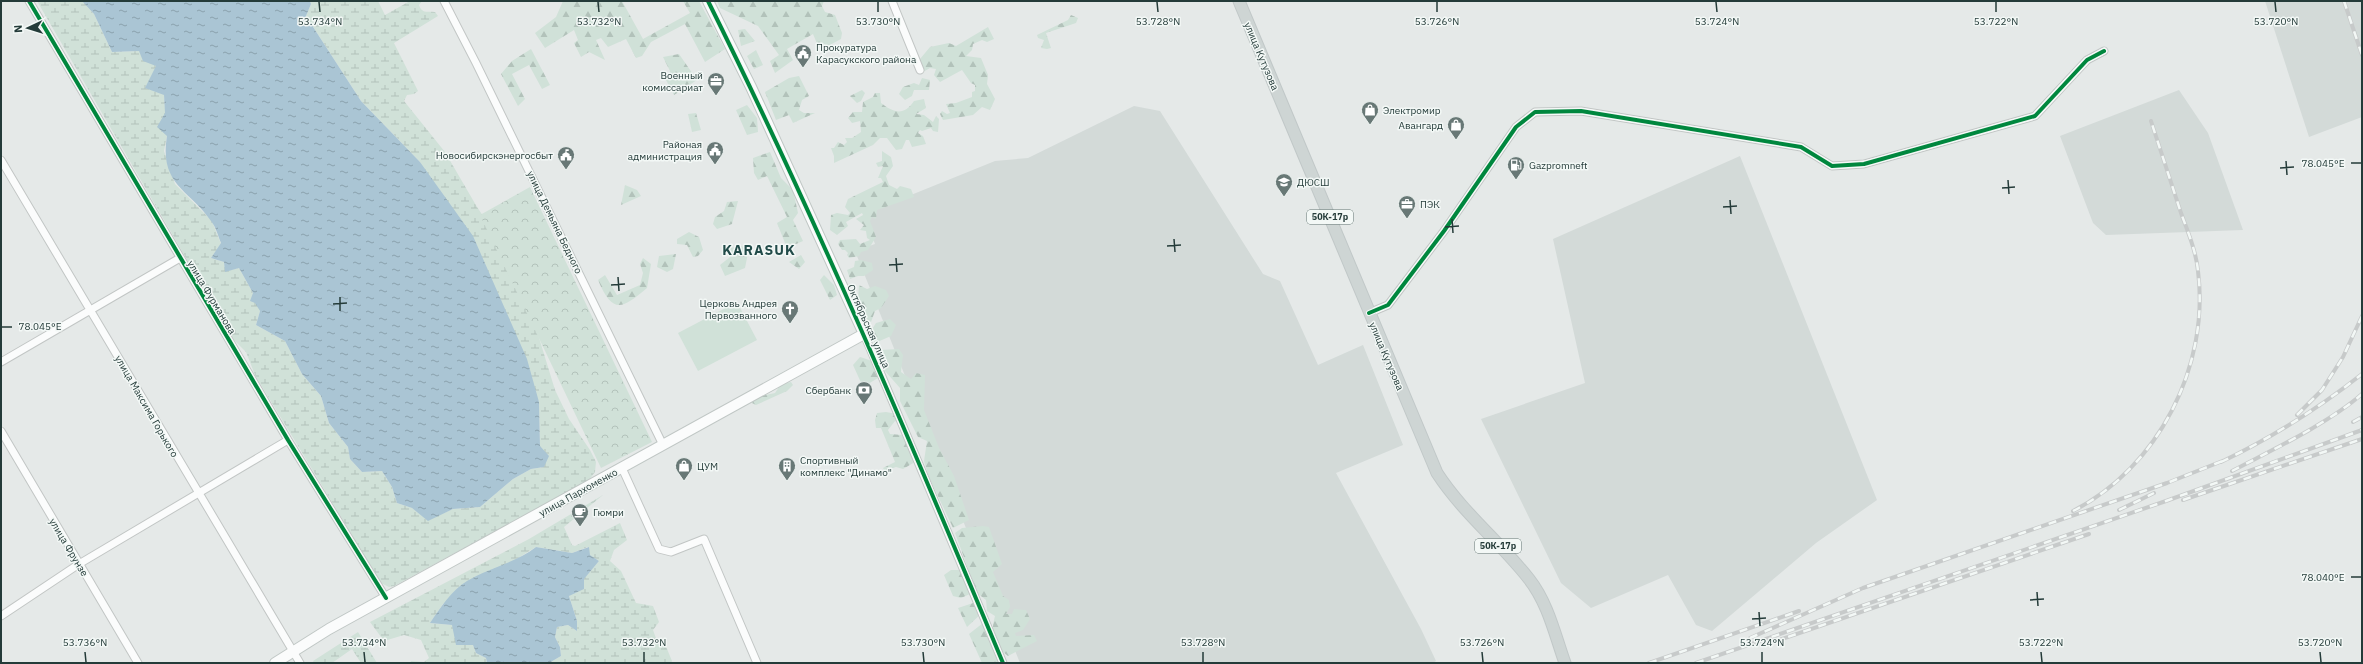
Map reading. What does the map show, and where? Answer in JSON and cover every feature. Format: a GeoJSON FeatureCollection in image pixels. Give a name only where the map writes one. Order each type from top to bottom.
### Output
{"type":"FeatureCollection","features":[{"type":"Feature","properties":{"kind":"main road","name":"улица Кутузова"},"geometry":{"type":"LineString","coordinates":[[1239,1],[1437,473],[1448,491],[1470,517],[1529,579],[1547,611],[1565,663]]}},
{"type":"Feature","properties":{"kind":"street","name":"улица Фурманова"},"geometry":{"type":"LineString","coordinates":[[29,1],[288,440],[386,598]]}},
{"type":"Feature","properties":{"kind":"street","name":"улица Демьяна Бедного"},"geometry":{"type":"LineString","coordinates":[[444,1],[476,63],[663,446]]}},
{"type":"Feature","properties":{"kind":"street","name":"Октябрьская улица"},"geometry":{"type":"LineString","coordinates":[[708,1],[751,87],[864,334],[1003,663]]}},
{"type":"Feature","properties":{"kind":"street"},"geometry":{"type":"LineString","coordinates":[[892,1],[920,70]]}},
{"type":"Feature","properties":{"kind":"street"},"geometry":{"type":"LineString","coordinates":[[1369,313],[1388,305],[1444,231],[1516,127],[1535,112],[1586,112],[1801,147],[1832,166],[1864,164],[2035,116],[2087,60],[2104,51]]}},
{"type":"Feature","properties":{"kind":"street","name":"улица Максима Горького"},"geometry":{"type":"LineString","coordinates":[[1,160],[92,311],[292,651]]}},
{"type":"Feature","properties":{"kind":"street"},"geometry":{"type":"LineString","coordinates":[[1,362],[92,311],[180,258]]}},
{"type":"Feature","properties":{"kind":"street","name":"улица Пархоменко"},"geometry":{"type":"LineString","coordinates":[[275,663],[292,651],[386,598],[864,334]]}},
{"type":"Feature","properties":{"kind":"street","name":"улица Фрунзе"},"geometry":{"type":"LineString","coordinates":[[1,432],[138,663]]}},
{"type":"Feature","properties":{"kind":"street"},"geometry":{"type":"LineString","coordinates":[[1,616],[79,564],[288,440]]}},
{"type":"Feature","properties":{"kind":"street"},"geometry":{"type":"LineString","coordinates":[[622,468],[658,549],[671,552],[704,539],[758,663]]}},
{"type":"Feature","properties":{"kind":"street"},"geometry":{"type":"LineString","coordinates":[[292,651],[300,663]]}},
{"type":"Feature","properties":{"kind":"shaded area"},"geometry":{"type":"Polygon","coordinates":[[[2265,1],[2362,1],[2362,117],[2309,137],[2265,1]]]}},
{"type":"Feature","properties":{"kind":"shaded area"},"geometry":{"type":"Polygon","coordinates":[[[2179,90],[2208,133],[2243,230],[2106,235],[2093,223],[2060,136],[2179,90]]]}},
{"type":"Feature","properties":{"kind":"shaded area"},"geometry":{"type":"Polygon","coordinates":[[[1134,106],[1160,111],[1263,274],[1280,281],[1318,365],[1363,345],[1403,445],[1336,473],[1421,629],[1436,661],[1433,663],[1020,663],[855,251],[875,244],[864,214],[995,161],[1028,158],[1134,106]]]}},
{"type":"Feature","properties":{"kind":"shaded area"},"geometry":{"type":"Polygon","coordinates":[[[1740,156],[1877,500],[1816,543],[1712,631],[1696,625],[1668,575],[1591,608],[1561,583],[1481,419],[1585,383],[1553,239],[1740,156]]]}},
{"type":"Feature","properties":{"kind":"green space"},"geometry":{"type":"Polygon","coordinates":[[[37,1],[82,1],[94,14],[112,52],[139,51],[156,66],[164,95],[167,136],[164,151],[175,184],[212,221],[221,244],[211,258],[224,262],[226,271],[239,268],[253,293],[260,311],[256,325],[285,341],[302,374],[321,396],[329,423],[348,447],[350,459],[362,472],[382,471],[392,487],[397,503],[412,508],[428,520],[453,509],[480,507],[513,479],[531,469],[544,467],[540,446],[539,402],[420,162],[361,101],[306,16],[311,4],[310,1],[378,1],[385,15],[410,1],[422,1],[419,5],[423,11],[435,12],[438,16],[394,43],[418,91],[414,94],[407,95],[404,101],[445,152],[477,207],[510,256],[522,282],[555,390],[569,419],[590,450],[596,462],[595,472],[589,480],[394,586],[389,587],[381,583],[255,375],[246,352],[233,339],[37,1]]]}},
{"type":"Feature","properties":{"kind":"green space"},"geometry":{"type":"Polygon","coordinates":[[[563,1],[622,1],[643,39],[690,13],[683,1],[699,1],[725,49],[705,62],[685,24],[651,42],[642,56],[636,58],[626,39],[608,47],[601,38],[596,40],[605,60],[589,52],[581,57],[574,43],[578,40],[574,30],[545,48],[535,33],[556,17],[563,1]]]}},
{"type":"Feature","properties":{"kind":"green space"},"geometry":{"type":"Polygon","coordinates":[[[717,1],[824,1],[822,6],[825,12],[835,15],[842,33],[841,39],[826,47],[818,46],[813,34],[787,49],[793,60],[775,73],[770,61],[779,55],[758,26],[720,8],[717,1]]]}},
{"type":"Feature","properties":{"kind":"green space"},"geometry":{"type":"Polygon","coordinates":[[[1071,15],[1078,18],[1076,23],[1046,33],[1051,48],[1041,48],[1044,40],[1038,38],[1037,35],[1068,20],[1071,15]]]}},
{"type":"Feature","properties":{"kind":"green space"},"geometry":{"type":"Polygon","coordinates":[[[988,27],[994,39],[987,42],[982,40],[973,44],[972,50],[966,56],[981,58],[988,75],[987,84],[995,99],[990,110],[982,107],[973,115],[943,120],[940,114],[942,111],[947,114],[950,113],[946,104],[956,103],[972,97],[972,92],[975,91],[975,85],[971,83],[962,70],[940,82],[934,75],[936,69],[930,68],[923,72],[920,59],[930,47],[949,43],[956,46],[988,27]]]}},
{"type":"Feature","properties":{"kind":"green space"},"geometry":{"type":"Polygon","coordinates":[[[745,29],[755,41],[741,46],[738,30],[745,29]]]}},
{"type":"Feature","properties":{"kind":"green space"},"geometry":{"type":"Polygon","coordinates":[[[531,49],[550,85],[542,89],[529,65],[512,74],[525,99],[518,106],[501,74],[512,61],[531,49]]]}},
{"type":"Feature","properties":{"kind":"green space"},"geometry":{"type":"Polygon","coordinates":[[[756,50],[763,65],[754,69],[747,56],[756,50]]]}},
{"type":"Feature","properties":{"kind":"green space"},"geometry":{"type":"Polygon","coordinates":[[[679,54],[697,80],[674,95],[666,80],[670,71],[663,57],[679,54]]]}},
{"type":"Feature","properties":{"kind":"green space"},"geometry":{"type":"Polygon","coordinates":[[[799,76],[809,96],[802,100],[799,110],[804,113],[815,113],[793,123],[789,115],[776,120],[765,92],[789,78],[799,76]]]}},
{"type":"Feature","properties":{"kind":"green space"},"geometry":{"type":"Polygon","coordinates":[[[922,78],[930,80],[929,90],[914,90],[912,96],[905,100],[899,94],[903,87],[914,83],[919,85],[922,78]]]}},
{"type":"Feature","properties":{"kind":"green space"},"geometry":{"type":"Polygon","coordinates":[[[862,90],[865,93],[861,101],[857,103],[850,96],[862,90]]]}},
{"type":"Feature","properties":{"kind":"green space"},"geometry":{"type":"Polygon","coordinates":[[[875,93],[880,93],[881,103],[895,111],[903,111],[914,101],[924,99],[926,108],[916,114],[924,115],[933,122],[936,116],[939,119],[938,132],[933,131],[931,128],[922,131],[920,130],[918,133],[923,136],[926,144],[912,147],[909,140],[906,140],[902,149],[896,150],[887,138],[880,138],[873,145],[834,163],[834,156],[831,148],[834,148],[838,142],[844,145],[847,142],[845,138],[852,138],[861,132],[860,121],[852,123],[848,118],[853,112],[862,112],[863,102],[873,97],[875,93]]]}},
{"type":"Feature","properties":{"kind":"green space"},"geometry":{"type":"Polygon","coordinates":[[[747,105],[757,118],[758,132],[747,135],[736,110],[747,105]]]}},
{"type":"Feature","properties":{"kind":"green space"},"geometry":{"type":"Polygon","coordinates":[[[696,113],[701,130],[692,132],[688,114],[696,113]]]}},
{"type":"Feature","properties":{"kind":"green space"},"geometry":{"type":"Polygon","coordinates":[[[882,151],[891,157],[893,166],[886,176],[889,185],[897,189],[900,186],[911,189],[914,197],[877,210],[876,219],[872,217],[870,221],[876,237],[868,250],[861,252],[859,256],[849,258],[847,255],[848,253],[845,250],[842,250],[838,244],[840,240],[856,239],[860,244],[870,240],[867,238],[866,231],[860,230],[864,225],[856,219],[863,215],[862,213],[846,222],[848,226],[837,235],[830,230],[831,215],[837,213],[848,215],[850,213],[845,207],[848,199],[883,182],[881,178],[878,178],[883,166],[878,167],[876,163],[882,161],[882,151]]]}},
{"type":"Feature","properties":{"kind":"green space"},"geometry":{"type":"Polygon","coordinates":[[[770,152],[781,178],[793,190],[798,213],[793,220],[803,241],[787,248],[777,223],[787,217],[767,176],[758,180],[754,173],[753,158],[770,152]]]}},
{"type":"Feature","properties":{"kind":"green space"},"geometry":{"type":"Polygon","coordinates":[[[625,185],[637,190],[641,196],[621,205],[625,185]]]}},
{"type":"Feature","properties":{"kind":"green space"},"geometry":{"type":"Polygon","coordinates":[[[530,187],[652,442],[601,468],[480,215],[530,187]]]}},
{"type":"Feature","properties":{"kind":"green space"},"geometry":{"type":"Polygon","coordinates":[[[738,201],[732,224],[717,229],[713,224],[715,217],[724,211],[727,202],[738,201]]]}},
{"type":"Feature","properties":{"kind":"green space"},"geometry":{"type":"Polygon","coordinates":[[[689,232],[699,237],[703,250],[698,256],[693,257],[687,245],[677,244],[677,239],[689,232]]]}},
{"type":"Feature","properties":{"kind":"green space"},"geometry":{"type":"Polygon","coordinates":[[[742,246],[748,253],[745,268],[725,276],[720,265],[730,257],[730,248],[742,246]]]}},
{"type":"Feature","properties":{"kind":"green space"},"geometry":{"type":"Polygon","coordinates":[[[676,254],[673,269],[667,272],[657,267],[659,256],[676,254]]]}},
{"type":"Feature","properties":{"kind":"green space"},"geometry":{"type":"Polygon","coordinates":[[[801,255],[805,262],[799,269],[789,262],[801,255]]]}},
{"type":"Feature","properties":{"kind":"green space"},"geometry":{"type":"Polygon","coordinates":[[[643,258],[651,264],[647,288],[631,301],[624,304],[619,305],[608,299],[598,280],[605,275],[617,295],[640,285],[643,273],[640,264],[643,258]]]}},
{"type":"Feature","properties":{"kind":"green space"},"geometry":{"type":"Polygon","coordinates":[[[861,260],[872,263],[873,270],[864,276],[858,276],[850,279],[847,270],[854,267],[855,261],[861,260]]]}},
{"type":"Feature","properties":{"kind":"green space"},"geometry":{"type":"Polygon","coordinates":[[[824,275],[834,285],[837,295],[830,300],[820,280],[824,275]]]}},
{"type":"Feature","properties":{"kind":"green space"},"geometry":{"type":"Polygon","coordinates":[[[859,285],[867,289],[875,286],[886,290],[889,296],[881,308],[875,311],[871,322],[864,317],[865,309],[858,299],[859,285]]]}},
{"type":"Feature","properties":{"kind":"green space"},"geometry":{"type":"Polygon","coordinates":[[[737,302],[757,340],[698,371],[678,333],[737,302]]]}},
{"type":"Feature","properties":{"kind":"green space"},"geometry":{"type":"Polygon","coordinates":[[[890,319],[896,325],[891,336],[875,343],[869,334],[876,323],[890,319]]]}},
{"type":"Feature","properties":{"kind":"green space"},"geometry":{"type":"Polygon","coordinates":[[[899,349],[903,355],[901,372],[911,379],[916,373],[925,375],[924,410],[939,448],[954,476],[969,520],[953,528],[928,475],[924,461],[927,441],[918,437],[900,401],[900,388],[885,371],[877,355],[880,350],[899,349]]]}},
{"type":"Feature","properties":{"kind":"green space"},"geometry":{"type":"Polygon","coordinates":[[[860,357],[872,361],[876,366],[878,373],[878,378],[863,387],[853,365],[860,357]]]}},
{"type":"Feature","properties":{"kind":"green space"},"geometry":{"type":"Polygon","coordinates":[[[791,382],[793,385],[787,391],[756,405],[752,403],[756,397],[775,393],[781,384],[791,382]]]}},
{"type":"Feature","properties":{"kind":"green space"},"geometry":{"type":"Polygon","coordinates":[[[886,412],[897,414],[902,425],[895,421],[888,430],[890,434],[902,435],[915,462],[903,469],[896,467],[885,471],[883,468],[895,462],[881,428],[876,428],[875,420],[877,413],[886,412]]]}},
{"type":"Feature","properties":{"kind":"green space"},"geometry":{"type":"Polygon","coordinates":[[[603,495],[564,527],[572,545],[575,546],[620,523],[627,540],[614,550],[610,561],[621,571],[636,603],[653,606],[659,622],[653,630],[657,641],[665,644],[672,661],[671,663],[549,663],[561,656],[560,647],[555,637],[557,627],[568,625],[577,631],[577,621],[569,596],[599,561],[589,555],[588,547],[572,553],[536,547],[443,604],[430,623],[452,625],[473,645],[476,653],[486,658],[487,663],[410,663],[411,661],[424,662],[429,658],[421,640],[404,635],[384,641],[370,622],[529,539],[603,495]]]}},
{"type":"Feature","properties":{"kind":"green space"},"geometry":{"type":"Polygon","coordinates":[[[983,526],[989,527],[1002,564],[993,572],[1003,596],[1009,600],[1010,607],[1006,614],[1012,614],[1014,609],[1026,610],[1030,619],[1023,630],[1015,633],[1016,636],[1034,635],[1037,641],[1008,656],[1003,652],[994,639],[993,629],[995,616],[987,611],[986,600],[977,593],[955,533],[962,528],[983,526]]]}},
{"type":"Feature","properties":{"kind":"green space"},"geometry":{"type":"Polygon","coordinates":[[[951,570],[961,570],[966,574],[970,594],[961,598],[953,596],[944,575],[951,570]]]}},
{"type":"Feature","properties":{"kind":"green space"},"geometry":{"type":"Polygon","coordinates":[[[976,602],[982,613],[967,627],[958,608],[976,602]]]}},
{"type":"Feature","properties":{"kind":"green space"},"geometry":{"type":"Polygon","coordinates":[[[983,623],[993,644],[994,652],[999,653],[1002,663],[982,663],[969,634],[983,623]]]}},
{"type":"Feature","properties":{"kind":"green space"},"geometry":{"type":"Polygon","coordinates":[[[358,632],[377,663],[361,663],[352,649],[332,663],[314,663],[313,661],[358,632]]]}},
{"type":"Feature","properties":{"kind":"water"},"geometry":{"type":"Polygon","coordinates":[[[82,1],[310,1],[311,4],[306,16],[361,101],[420,162],[473,236],[527,359],[539,402],[540,446],[549,456],[544,467],[531,469],[513,479],[480,507],[453,509],[428,521],[412,508],[397,503],[392,487],[382,471],[362,472],[350,459],[348,447],[329,423],[321,396],[302,374],[285,341],[256,325],[260,311],[255,303],[250,301],[253,293],[239,268],[225,272],[224,262],[211,258],[221,243],[216,229],[202,210],[178,185],[167,165],[167,136],[157,127],[165,113],[164,95],[145,88],[156,66],[143,61],[139,51],[112,52],[94,14],[82,1]]]}},
{"type":"Feature","properties":{"kind":"water"},"geometry":{"type":"Polygon","coordinates":[[[536,547],[572,553],[589,547],[590,555],[599,561],[584,579],[584,589],[569,596],[577,621],[577,631],[568,625],[557,627],[555,637],[560,647],[561,656],[549,663],[487,663],[486,658],[476,653],[473,645],[456,645],[452,625],[430,623],[456,589],[467,581],[475,576],[528,553],[536,547]]]}},
{"type":"Feature","properties":{"kind":"railway"},"geometry":{"type":"LineString","coordinates":[[2344,1],[2362,55]]}},
{"type":"Feature","properties":{"kind":"railway"},"geometry":{"type":"LineString","coordinates":[[2073,511],[2103,492],[2130,469],[2153,441],[2172,410],[2186,377],[2195,343],[2200,307],[2197,264],[2151,121]]}},
{"type":"Feature","properties":{"kind":"railway"},"geometry":{"type":"LineString","coordinates":[[2297,415],[2322,390],[2343,357],[2362,316]]}},
{"type":"Feature","properties":{"kind":"railway"},"geometry":{"type":"LineString","coordinates":[[2221,462],[2294,422],[2329,399],[2362,374]]}},
{"type":"Feature","properties":{"kind":"railway"},"geometry":{"type":"LineString","coordinates":[[2232,471],[2317,426],[2349,405],[2362,394]]}},
{"type":"Feature","properties":{"kind":"railway"},"geometry":{"type":"LineString","coordinates":[[2353,422],[2362,417]]}},
{"type":"Feature","properties":{"kind":"railway"},"geometry":{"type":"LineString","coordinates":[[1696,663],[2166,501],[2362,430]]}},
{"type":"Feature","properties":{"kind":"railway"},"geometry":{"type":"LineString","coordinates":[[2183,500],[2362,439]]}},
{"type":"Feature","properties":{"kind":"railway"},"geometry":{"type":"LineString","coordinates":[[1750,638],[1863,588],[2167,483],[2225,460]]}},
{"type":"Feature","properties":{"kind":"railway"},"geometry":{"type":"LineString","coordinates":[[2119,510],[2154,493]]}},
{"type":"Feature","properties":{"kind":"railway"},"geometry":{"type":"LineString","coordinates":[[1773,642],[2089,534]]}},
{"type":"Feature","properties":{"kind":"railway"},"geometry":{"type":"LineString","coordinates":[[1649,663],[1799,611]]}},
{"type":"Feature","properties":{"kind":"cycle path"},"geometry":{"type":"LineString","coordinates":[[29,1],[288,440],[386,598]]}},
{"type":"Feature","properties":{"kind":"cycle path"},"geometry":{"type":"LineString","coordinates":[[708,1],[787,165],[861,330],[1003,663]]}},
{"type":"Feature","properties":{"kind":"cycle path"},"geometry":{"type":"LineString","coordinates":[[1369,313],[1388,305],[1444,231],[1516,127],[1535,112],[1581,111],[1801,147],[1832,166],[1864,164],[2035,116],[2087,60],[2104,51]]}},
{"type":"Feature","properties":{"kind":"place","name":"Прокуратура Карасукского района"},"geometry":{"type":"Point","coordinates":[803,68]}},
{"type":"Feature","properties":{"kind":"place","name":"Военный комиссариат"},"geometry":{"type":"Point","coordinates":[716,96]}},
{"type":"Feature","properties":{"kind":"place","name":"Электромир"},"geometry":{"type":"Point","coordinates":[1370,125]}},
{"type":"Feature","properties":{"kind":"place","name":"Авангард"},"geometry":{"type":"Point","coordinates":[1456,140]}},
{"type":"Feature","properties":{"kind":"place","name":"Районая администрация"},"geometry":{"type":"Point","coordinates":[715,165]}},
{"type":"Feature","properties":{"kind":"place","name":"Новосибирскэнергосбыт"},"geometry":{"type":"Point","coordinates":[566,170]}},
{"type":"Feature","properties":{"kind":"place","name":"Gazpromneft"},"geometry":{"type":"Point","coordinates":[1516,180]}},
{"type":"Feature","properties":{"kind":"place","name":"ДЮСШ"},"geometry":{"type":"Point","coordinates":[1284,197]}},
{"type":"Feature","properties":{"kind":"place","name":"ПЭК"},"geometry":{"type":"Point","coordinates":[1407,219]}},
{"type":"Feature","properties":{"kind":"place","name":"Церковь Андрея Первозванного"},"geometry":{"type":"Point","coordinates":[790,324]}},
{"type":"Feature","properties":{"kind":"place","name":"Сбербанк"},"geometry":{"type":"Point","coordinates":[864,405]}},
{"type":"Feature","properties":{"kind":"place","name":"ЦУМ"},"geometry":{"type":"Point","coordinates":[684,481]}},
{"type":"Feature","properties":{"kind":"place","name":"Спортивный комплекс \"Динамо\""},"geometry":{"type":"Point","coordinates":[787,481]}},
{"type":"Feature","properties":{"kind":"place","name":"Гюмри"},"geometry":{"type":"Point","coordinates":[580,527]}},
{"type":"Feature","properties":{"kind":"district","name":"KARASUK"},"geometry":{"type":"Point","coordinates":[759,250]}}]}
